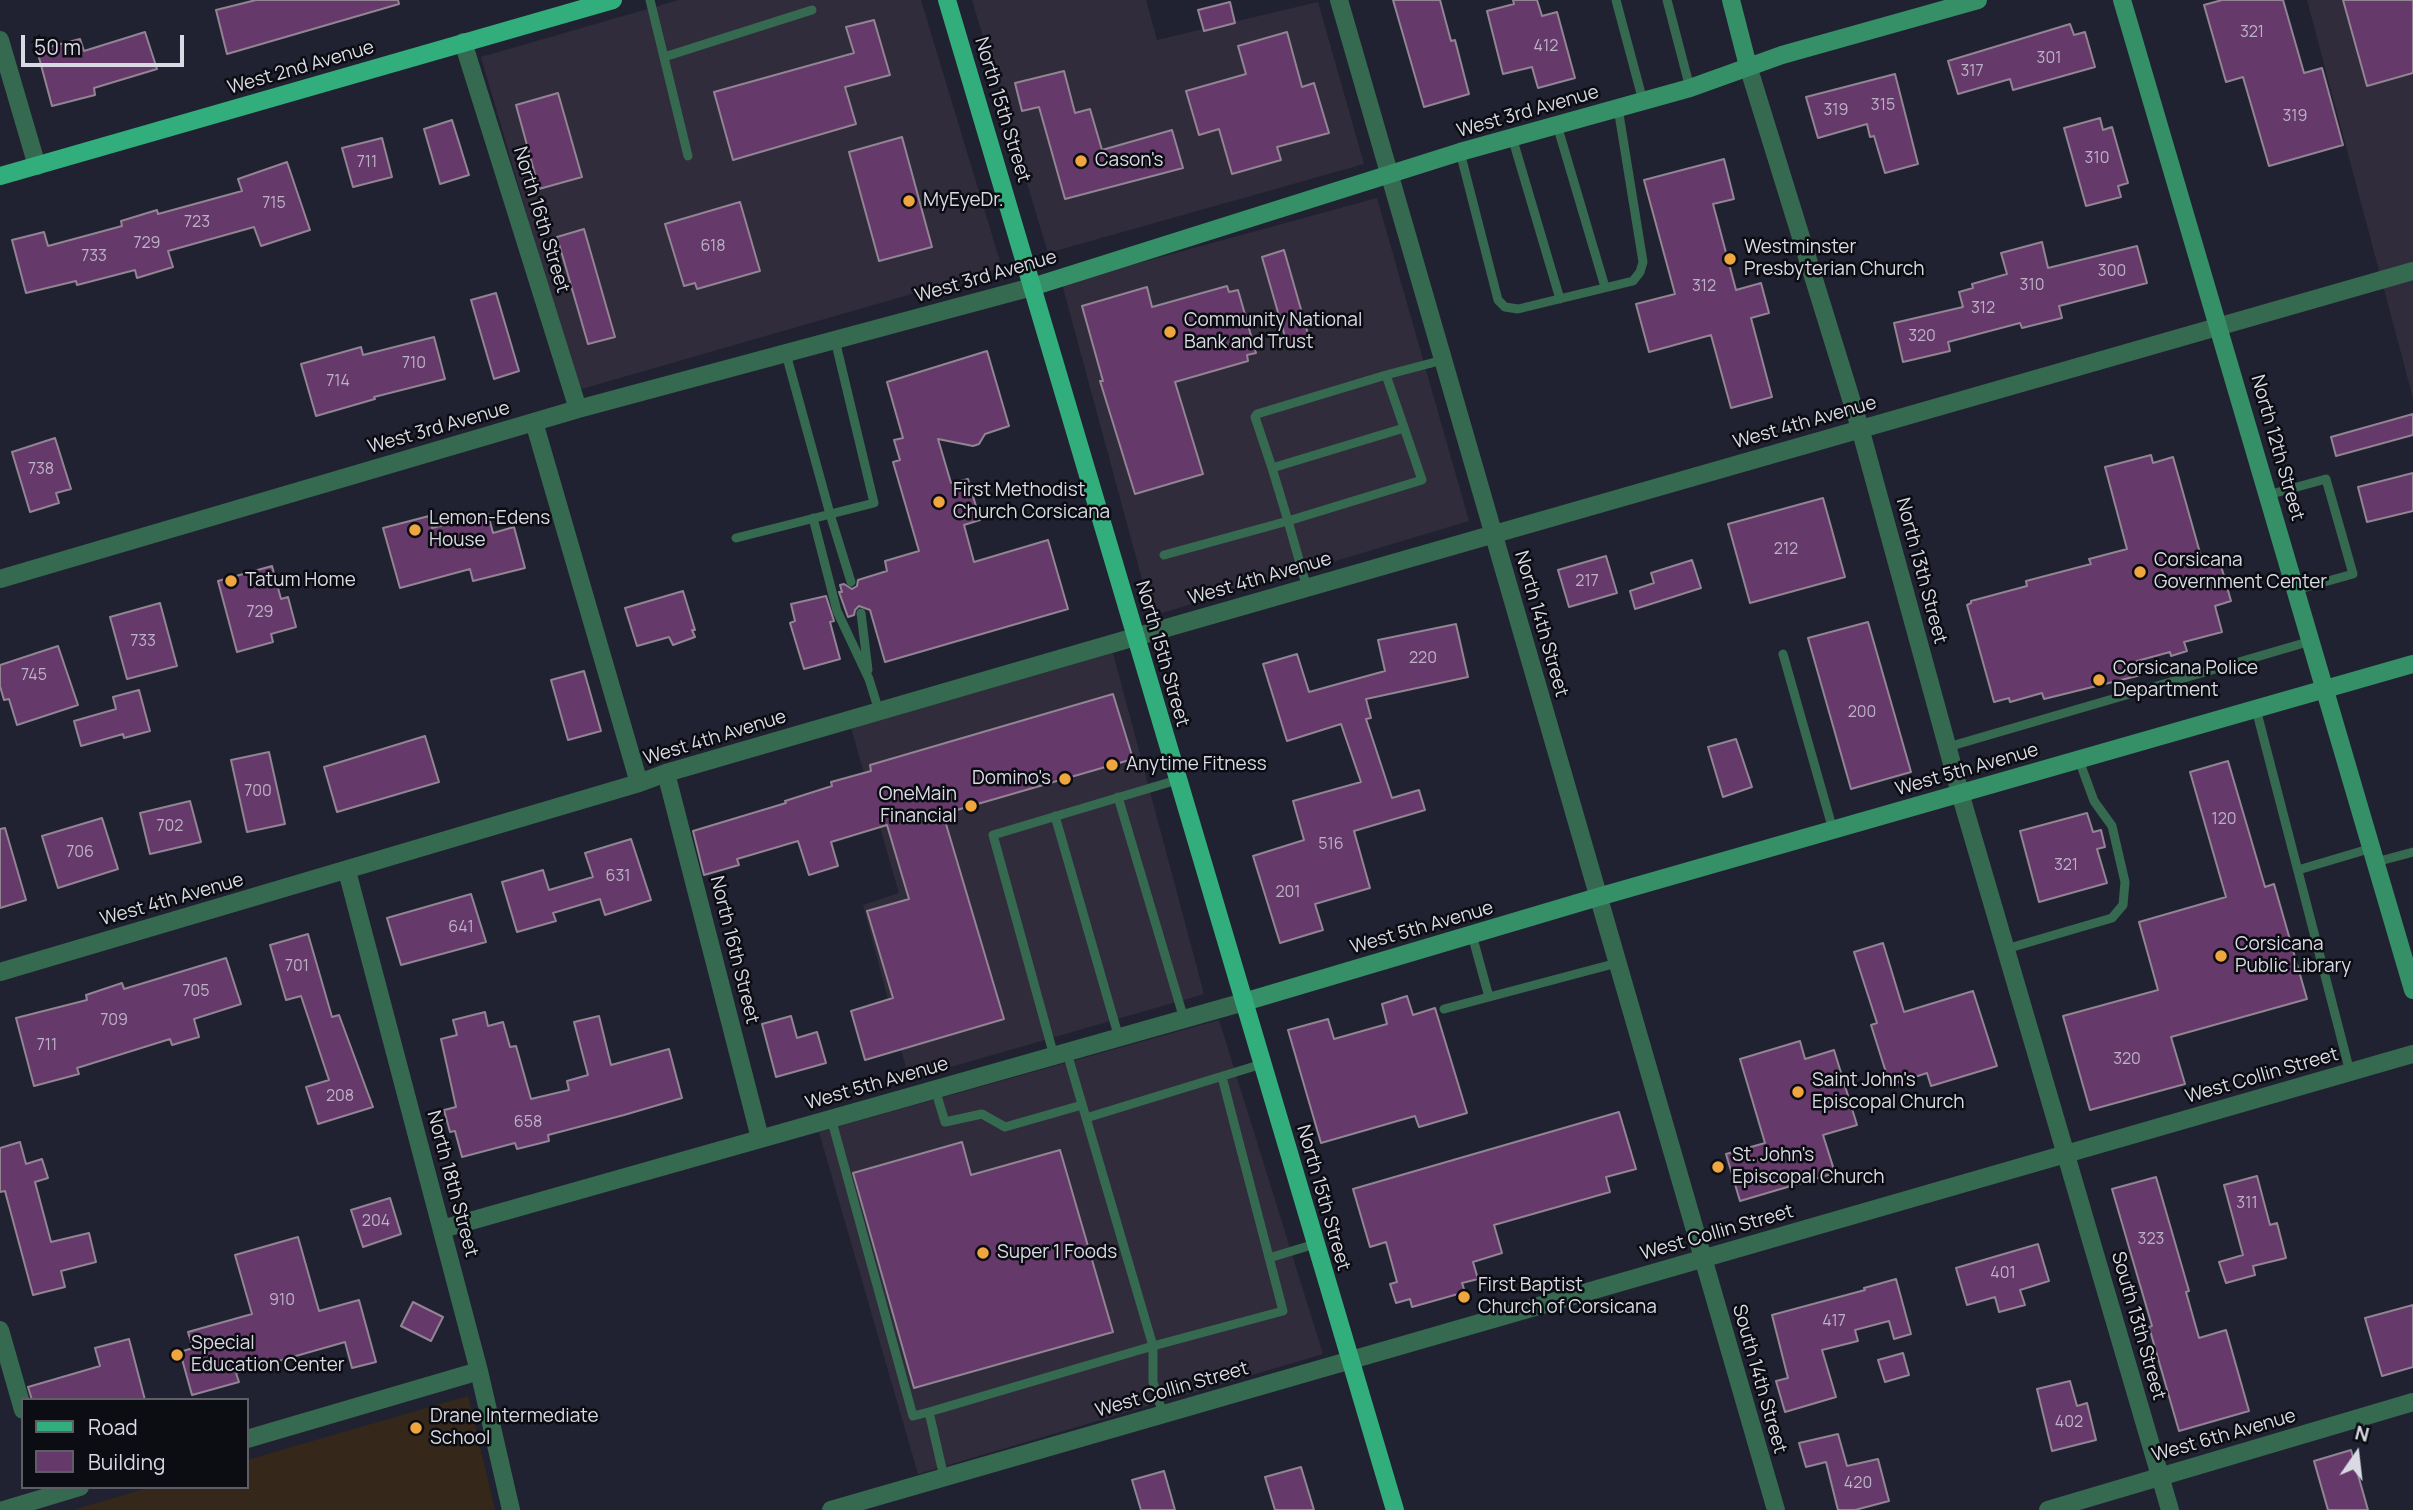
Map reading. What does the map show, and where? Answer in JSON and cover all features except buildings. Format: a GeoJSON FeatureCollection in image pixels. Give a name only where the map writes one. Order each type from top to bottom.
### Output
{"type":"FeatureCollection","features":[{"type":"Feature","properties":{"kind":"main road","name":"West 2nd Avenue"},"geometry":{"type":"LineString","coordinates":[[0,176],[586,4],[613,0]]}},
{"type":"Feature","properties":{"kind":"main road","name":"North 15th Street"},"geometry":{"type":"LineString","coordinates":[[947,0],[1395,1510]]}},
{"type":"Feature","properties":{"kind":"street","name":"North 14th Street"},"geometry":{"type":"LineString","coordinates":[[1339,0],[1702,1259]]}},
{"type":"Feature","properties":{"kind":"street","name":"North 13th Street"},"geometry":{"type":"LineString","coordinates":[[1731,0],[1748,66],[1860,428],[1960,793],[2066,1154]]}},
{"type":"Feature","properties":{"kind":"street","name":"West 3rd Avenue"},"geometry":{"type":"LineString","coordinates":[[0,579],[578,409],[1032,287],[1461,152],[1690,88],[1748,66],[1978,0]]}},
{"type":"Feature","properties":{"kind":"street","name":"North 12th Street"},"geometry":{"type":"LineString","coordinates":[[2122,0],[2413,990]]}},
{"type":"Feature","properties":{"kind":"street"},"geometry":{"type":"LineString","coordinates":[[0,40],[37,166]]}},
{"type":"Feature","properties":{"kind":"street","name":"North 16th Street"},"geometry":{"type":"LineString","coordinates":[[463,42],[578,409]]}},
{"type":"Feature","properties":{"kind":"street","name":"West 4th Avenue"},"geometry":{"type":"LineString","coordinates":[[0,972],[879,711],[2413,271]]}},
{"type":"Feature","properties":{"kind":"street"},"geometry":{"type":"LineString","coordinates":[[534,422],[639,783]]}},
{"type":"Feature","properties":{"kind":"street","name":"West 5th Avenue"},"geometry":{"type":"LineString","coordinates":[[442,1229],[1061,1055],[1598,897],[2413,664]]}},
{"type":"Feature","properties":{"kind":"street","name":"North 16th Street"},"geometry":{"type":"LineString","coordinates":[[666,773],[761,1138]]}},
{"type":"Feature","properties":{"kind":"street","name":"North 18th Street"},"geometry":{"type":"LineString","coordinates":[[346,871],[479,1371],[511,1510]]}},
{"type":"Feature","properties":{"kind":"street","name":"West Collin Street"},"geometry":{"type":"LineString","coordinates":[[831,1510],[2413,1054]]}},
{"type":"Feature","properties":{"kind":"street","name":"South 13th Street"},"geometry":{"type":"LineString","coordinates":[[2066,1154],[2170,1510]]}},
{"type":"Feature","properties":{"kind":"street","name":"South 14th Street"},"geometry":{"type":"LineString","coordinates":[[1702,1259],[1776,1510]]}},
{"type":"Feature","properties":{"kind":"street"},"geometry":{"type":"LineString","coordinates":[[0,1330],[21,1402]]}},
{"type":"Feature","properties":{"kind":"street"},"geometry":{"type":"LineString","coordinates":[[248,1439],[479,1371]]}},
{"type":"Feature","properties":{"kind":"street","name":"West 6th Avenue"},"geometry":{"type":"LineString","coordinates":[[2048,1510],[2413,1402]]}},
{"type":"Feature","properties":{"kind":"street"},"geometry":{"type":"LineString","coordinates":[[3,1510],[74,1489]]}},
{"type":"Feature","properties":{"kind":"lane"},"geometry":{"type":"LineString","coordinates":[[650,0],[688,156]]}},
{"type":"Feature","properties":{"kind":"lane"},"geometry":{"type":"LineString","coordinates":[[1616,0],[1643,100]]}},
{"type":"Feature","properties":{"kind":"lane"},"geometry":{"type":"LineString","coordinates":[[1667,0],[1690,88]]}},
{"type":"Feature","properties":{"kind":"lane"},"geometry":{"type":"LineString","coordinates":[[664,57],[812,10]]}},
{"type":"Feature","properties":{"kind":"lane"},"geometry":{"type":"LineString","coordinates":[[1461,152],[1498,300],[1505,307],[1518,309],[1633,281],[1643,262],[1618,108]]}},
{"type":"Feature","properties":{"kind":"lane"},"geometry":{"type":"LineString","coordinates":[[1556,125],[1605,287]]}},
{"type":"Feature","properties":{"kind":"lane"},"geometry":{"type":"LineString","coordinates":[[1512,137],[1560,299]]}},
{"type":"Feature","properties":{"kind":"lane"},"geometry":{"type":"LineString","coordinates":[[736,538],[874,503],[835,340]]}},
{"type":"Feature","properties":{"kind":"lane"},"geometry":{"type":"LineString","coordinates":[[786,354],[851,582]]}},
{"type":"Feature","properties":{"kind":"lane"},"geometry":{"type":"LineString","coordinates":[[1307,587],[1255,416],[1443,360]]}},
{"type":"Feature","properties":{"kind":"lane"},"geometry":{"type":"LineString","coordinates":[[1164,555],[1422,480],[1386,375]]}},
{"type":"Feature","properties":{"kind":"lane"},"geometry":{"type":"LineString","coordinates":[[1272,468],[1404,428]]}},
{"type":"Feature","properties":{"kind":"lane"},"geometry":{"type":"LineString","coordinates":[[2269,495],[2326,480],[2353,574],[2296,590]]}},
{"type":"Feature","properties":{"kind":"lane"},"geometry":{"type":"LineString","coordinates":[[813,518],[837,611],[869,679],[879,711]]}},
{"type":"Feature","properties":{"kind":"lane"},"geometry":{"type":"LineString","coordinates":[[861,613],[869,679]]}},
{"type":"Feature","properties":{"kind":"lane"},"geometry":{"type":"LineString","coordinates":[[1948,747],[2311,641]]}},
{"type":"Feature","properties":{"kind":"lane"},"geometry":{"type":"LineString","coordinates":[[1783,654],[1833,830]]}},
{"type":"Feature","properties":{"kind":"lane"},"geometry":{"type":"LineString","coordinates":[[2256,709],[2350,1072]]}},
{"type":"Feature","properties":{"kind":"lane"},"geometry":{"type":"LineString","coordinates":[[2006,949],[2112,918],[2123,905],[2125,882],[2112,826],[2094,801],[2079,760]]}},
{"type":"Feature","properties":{"kind":"lane"},"geometry":{"type":"LineString","coordinates":[[1163,1414],[1153,1381],[1153,1346],[1082,1105],[1061,1055],[993,835],[1178,780]]}},
{"type":"Feature","properties":{"kind":"lane"},"geometry":{"type":"LineString","coordinates":[[1118,797],[1184,1019]]}},
{"type":"Feature","properties":{"kind":"lane"},"geometry":{"type":"LineString","coordinates":[[1055,816],[1119,1038]]}},
{"type":"Feature","properties":{"kind":"lane"},"geometry":{"type":"LineString","coordinates":[[2298,870],[2374,855],[2413,852]]}},
{"type":"Feature","properties":{"kind":"lane"},"geometry":{"type":"LineString","coordinates":[[1472,935],[1489,997]]}},
{"type":"Feature","properties":{"kind":"lane"},"geometry":{"type":"LineString","coordinates":[[1444,1009],[1617,963]]}},
{"type":"Feature","properties":{"kind":"lane"},"geometry":{"type":"LineString","coordinates":[[1086,1118],[1262,1064]]}},
{"type":"Feature","properties":{"kind":"lane"},"geometry":{"type":"LineString","coordinates":[[831,1118],[913,1416],[1283,1311],[1222,1077]]}},
{"type":"Feature","properties":{"kind":"lane"},"geometry":{"type":"LineString","coordinates":[[935,1090],[945,1122],[982,1114],[1005,1127],[1082,1105]]}},
{"type":"Feature","properties":{"kind":"lane"},"geometry":{"type":"LineString","coordinates":[[1269,1258],[1315,1244]]}},
{"type":"Feature","properties":{"kind":"lane"},"geometry":{"type":"LineString","coordinates":[[929,1412],[944,1478]]}},
{"type":"Feature","properties":{"kind":"shaded area"},"geometry":{"type":"Polygon","coordinates":[[[679,0],[921,0],[1002,268],[578,390],[481,57],[679,0]]]}},
{"type":"Feature","properties":{"kind":"shaded area"},"geometry":{"type":"Polygon","coordinates":[[[972,0],[1146,0],[1157,40],[1318,2],[1364,164],[1048,253],[972,0]]]}},
{"type":"Feature","properties":{"kind":"shaded area"},"geometry":{"type":"Polygon","coordinates":[[[2307,0],[2413,0],[2413,398],[2307,0]]]}},
{"type":"Feature","properties":{"kind":"shaded area"},"geometry":{"type":"Polygon","coordinates":[[[1377,198],[1469,521],[1152,616],[1062,284],[1377,198]]]}},
{"type":"Feature","properties":{"kind":"shaded area"},"geometry":{"type":"Polygon","coordinates":[[[1113,653],[1204,994],[909,1079],[863,905],[899,893],[851,728],[1113,653]]]}},
{"type":"Feature","properties":{"kind":"shaded area"},"geometry":{"type":"Polygon","coordinates":[[[1219,1020],[1323,1354],[918,1474],[819,1132],[1219,1020]]]}},
{"type":"Feature","properties":{"kind":"shaded area","name":"Drane Intermediate School"},"geometry":{"type":"Polygon","coordinates":[[[468,1396],[495,1510],[73,1510],[144,1489],[248,1489],[248,1460],[468,1396]]]}},
{"type":"Feature","properties":{"kind":"place","name":"Cason's"},"geometry":{"type":"Point","coordinates":[1081,161]}},
{"type":"Feature","properties":{"kind":"place","name":"MyEyeDr."},"geometry":{"type":"Point","coordinates":[909,201]}},
{"type":"Feature","properties":{"kind":"place","name":"Westminster Presbyterian Church"},"geometry":{"type":"Point","coordinates":[1730,259]}},
{"type":"Feature","properties":{"kind":"place","name":"Community National Bank and Trust"},"geometry":{"type":"Point","coordinates":[1170,332]}},
{"type":"Feature","properties":{"kind":"place","name":"First Methodist Church Corsicana"},"geometry":{"type":"Point","coordinates":[939,502]}},
{"type":"Feature","properties":{"kind":"place","name":"Lemon-Edens House"},"geometry":{"type":"Point","coordinates":[415,530]}},
{"type":"Feature","properties":{"kind":"place","name":"Corsicana Government Center"},"geometry":{"type":"Point","coordinates":[2140,572]}},
{"type":"Feature","properties":{"kind":"place","name":"Tatum Home"},"geometry":{"type":"Point","coordinates":[231,581]}},
{"type":"Feature","properties":{"kind":"place","name":"Corsicana Police Department"},"geometry":{"type":"Point","coordinates":[2099,680]}},
{"type":"Feature","properties":{"kind":"place","name":"Anytime Fitness"},"geometry":{"type":"Point","coordinates":[1112,765]}},
{"type":"Feature","properties":{"kind":"place","name":"Domino's"},"geometry":{"type":"Point","coordinates":[1065,779]}},
{"type":"Feature","properties":{"kind":"place","name":"OneMain Financial"},"geometry":{"type":"Point","coordinates":[971,806]}},
{"type":"Feature","properties":{"kind":"place","name":"Corsicana Public Library"},"geometry":{"type":"Point","coordinates":[2221,956]}},
{"type":"Feature","properties":{"kind":"place","name":"Saint John's Episcopal Church"},"geometry":{"type":"Point","coordinates":[1798,1092]}},
{"type":"Feature","properties":{"kind":"place","name":"St. John's Episcopal Church"},"geometry":{"type":"Point","coordinates":[1718,1167]}},
{"type":"Feature","properties":{"kind":"place","name":"Super 1 Foods"},"geometry":{"type":"Point","coordinates":[983,1253]}},
{"type":"Feature","properties":{"kind":"place","name":"First Baptist Church of Corsicana"},"geometry":{"type":"Point","coordinates":[1464,1297]}},
{"type":"Feature","properties":{"kind":"place","name":"Special Education Center"},"geometry":{"type":"Point","coordinates":[177,1355]}},
{"type":"Feature","properties":{"kind":"place","name":"Drane Intermediate School"},"geometry":{"type":"Point","coordinates":[416,1428]}}]}
